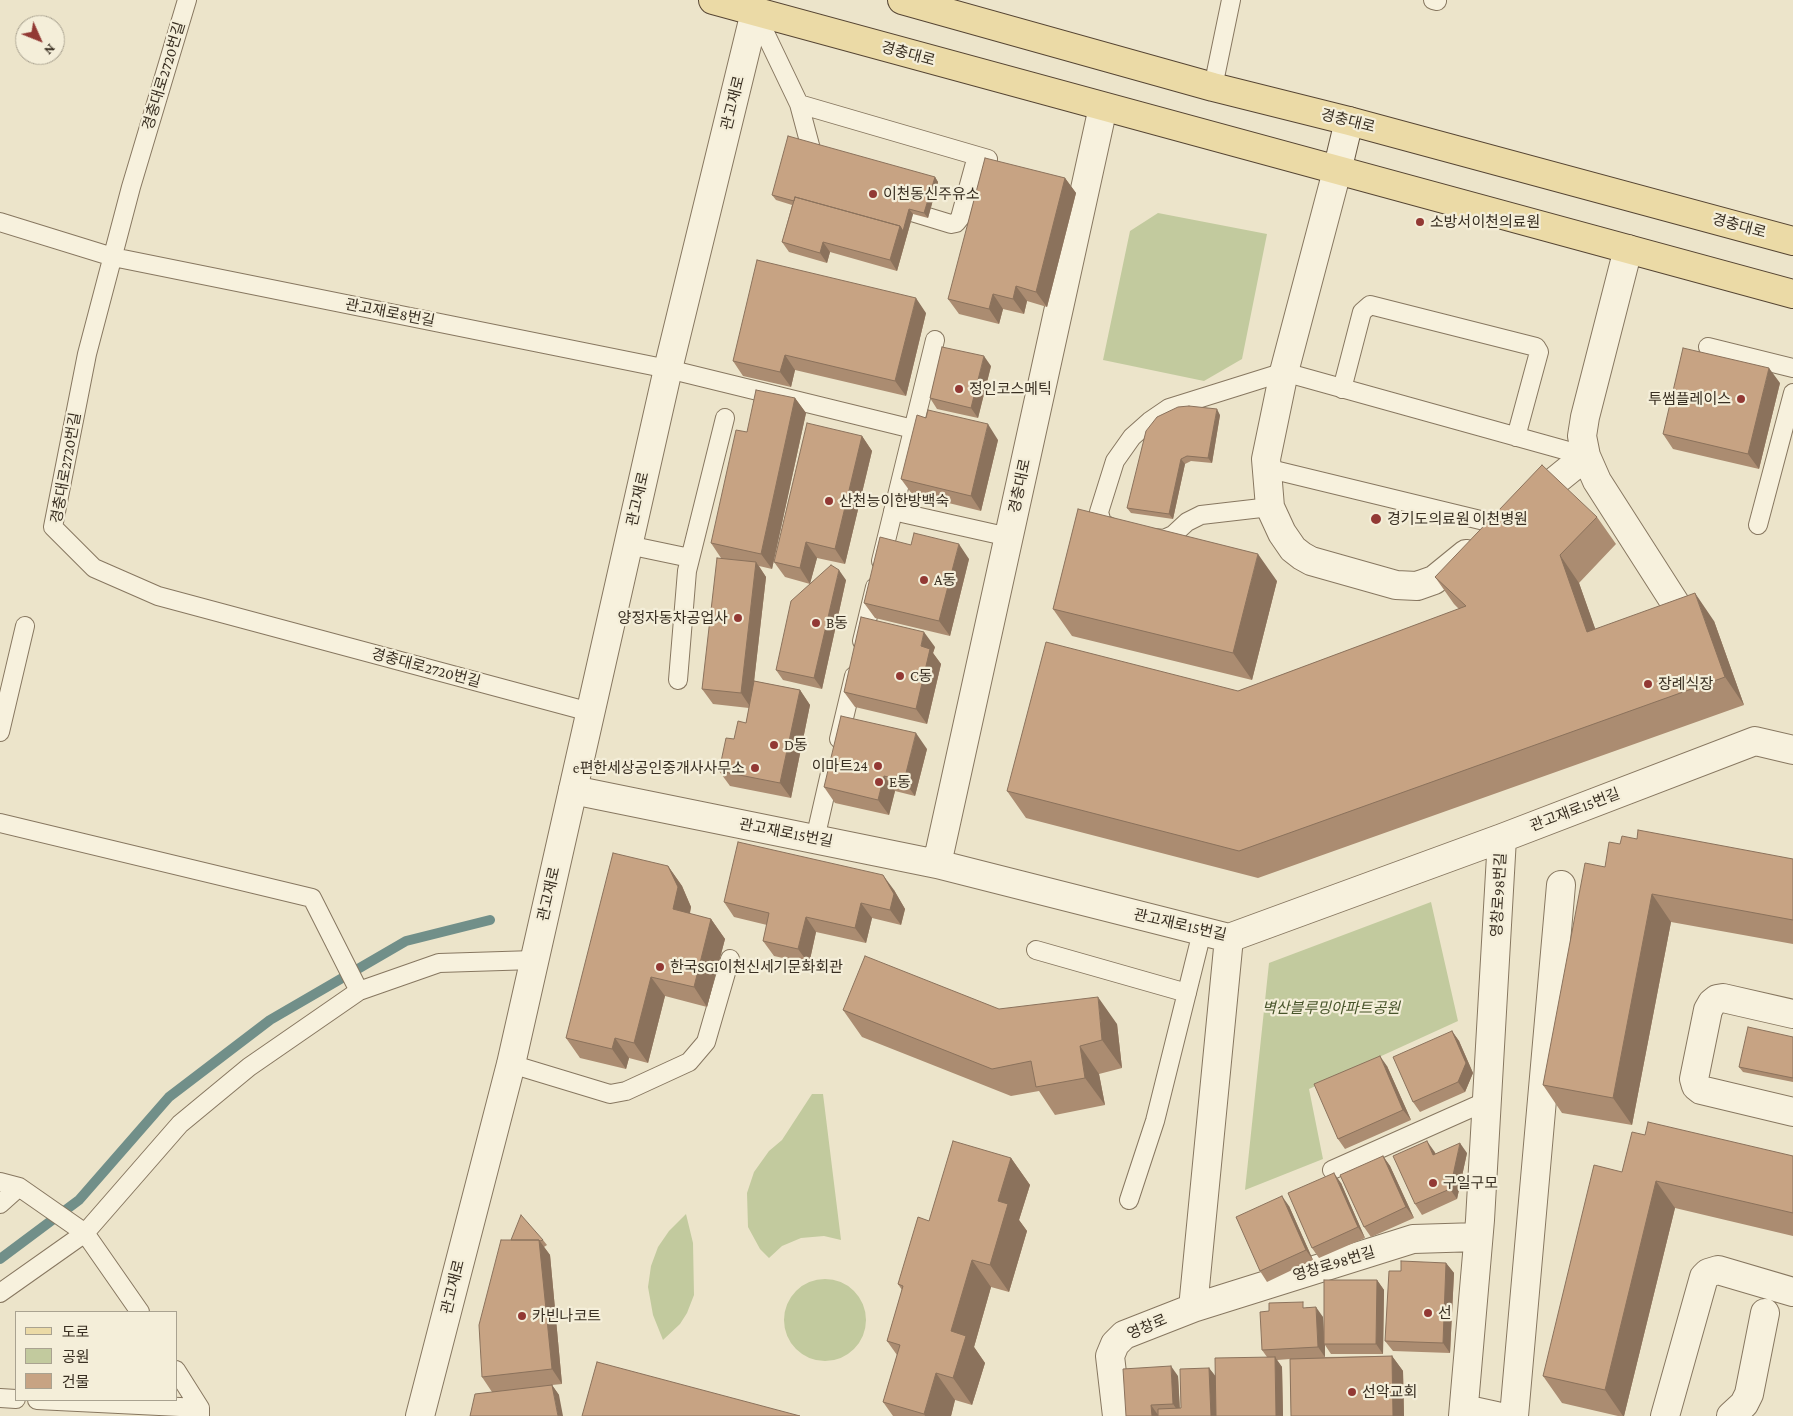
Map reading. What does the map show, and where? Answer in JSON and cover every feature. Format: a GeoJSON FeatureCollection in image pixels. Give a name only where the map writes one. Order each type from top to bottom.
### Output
{"type":"FeatureCollection","features":[{"type":"Feature","properties":{"kind":"main road","name":"경충대로"},"geometry":{"type":"LineString","coordinates":[[713,0],[757,6],[1103,107],[1793,294]]}},
{"type":"Feature","properties":{"kind":"main road","name":"경충대로"},"geometry":{"type":"LineString","coordinates":[[902,0],[1213,87],[1350,121],[1793,241]]}},
{"type":"Feature","properties":{"kind":"street","name":"관고재로"},"geometry":{"type":"LineString","coordinates":[[420,1416],[511,1064],[668,369],[757,6]]}},
{"type":"Feature","properties":{"kind":"street","name":"경충대로"},"geometry":{"type":"LineString","coordinates":[[937,864],[1009,538],[1077,183],[1103,107]]}},
{"type":"Feature","properties":{"kind":"street"},"geometry":{"type":"LineString","coordinates":[[1350,121],[1284,372],[1266,468],[1270,508],[1282,533],[1293,549],[1311,561],[1396,585],[1417,586],[1434,580],[1586,456]]}},
{"type":"Feature","properties":{"kind":"street"},"geometry":{"type":"LineString","coordinates":[[1628,249],[1585,417],[1582,436],[1586,456],[1597,482],[1684,617]]}},
{"type":"Feature","properties":{"kind":"street","name":"관고재로15번길"},"geometry":{"type":"LineString","coordinates":[[573,790],[937,864],[1228,938],[1502,838],[1756,741],[1793,750]]}},
{"type":"Feature","properties":{"kind":"street","name":"영창로98번길"},"geometry":{"type":"LineString","coordinates":[[1463,1413],[1478,1237],[1502,838]]}},
{"type":"Feature","properties":{"kind":"street"},"geometry":{"type":"LineString","coordinates":[[1514,1416],[1561,884]]}},
{"type":"Feature","properties":{"kind":"street"},"geometry":{"type":"LineString","coordinates":[[1193,1308],[1228,938]]}},
{"type":"Feature","properties":{"kind":"street"},"geometry":{"type":"LineString","coordinates":[[1793,1014],[1723,998],[1717,999],[1708,1010],[1694,1079],[1696,1086],[1701,1090],[1793,1112]]}},
{"type":"Feature","properties":{"kind":"street","name":"영창로98번길"},"geometry":{"type":"LineString","coordinates":[[1193,1308],[1413,1239],[1478,1237]]}},
{"type":"Feature","properties":{"kind":"street"},"geometry":{"type":"LineString","coordinates":[[1665,1416],[1704,1277],[1708,1273],[1718,1270],[1793,1292]]}},
{"type":"Feature","properties":{"kind":"street","name":"영창로"},"geometry":{"type":"LineString","coordinates":[[1117,1416],[1110,1356],[1115,1344],[1124,1335],[1193,1308]]}},
{"type":"Feature","properties":{"kind":"street"},"geometry":{"type":"LineString","coordinates":[[1731,1416],[1744,1404],[1749,1394],[1765,1313]]}},
{"type":"Feature","properties":{"kind":"street"},"geometry":{"type":"LineString","coordinates":[[1463,1413],[1496,1416]]}},
{"type":"Feature","properties":{"kind":"lane","name":"경충대로2720번길"},"geometry":{"type":"LineString","coordinates":[[187,0],[131,187],[87,354],[53,527],[94,568],[158,596],[590,712]]}},
{"type":"Feature","properties":{"kind":"lane"},"geometry":{"type":"LineString","coordinates":[[1213,87],[1231,0]]}},
{"type":"Feature","properties":{"kind":"lane"},"geometry":{"type":"LineString","coordinates":[[757,6],[799,104],[817,172],[822,180]]}},
{"type":"Feature","properties":{"kind":"lane"},"geometry":{"type":"LineString","coordinates":[[799,104],[1004,163]]}},
{"type":"Feature","properties":{"kind":"lane"},"geometry":{"type":"LineString","coordinates":[[885,204],[951,224],[956,223],[960,218],[977,156]]}},
{"type":"Feature","properties":{"kind":"lane","name":"관고재로8번길"},"geometry":{"type":"LineString","coordinates":[[0,222],[113,257],[668,369]]}},
{"type":"Feature","properties":{"kind":"lane"},"geometry":{"type":"LineString","coordinates":[[1342,389],[1362,312],[1370,305],[1536,347],[1539,352],[1516,437]]}},
{"type":"Feature","properties":{"kind":"lane"},"geometry":{"type":"LineString","coordinates":[[815,839],[935,340]]}},
{"type":"Feature","properties":{"kind":"lane"},"geometry":{"type":"LineString","coordinates":[[1708,347],[1793,368]]}},
{"type":"Feature","properties":{"kind":"lane"},"geometry":{"type":"LineString","coordinates":[[668,369],[913,429]]}},
{"type":"Feature","properties":{"kind":"lane"},"geometry":{"type":"LineString","coordinates":[[1270,508],[1202,515],[1164,539],[1109,528],[1102,524],[1099,512],[1115,461],[1132,437],[1169,408],[1284,372],[1586,456]]}},
{"type":"Feature","properties":{"kind":"lane"},"geometry":{"type":"LineString","coordinates":[[1758,525],[1793,393]]}},
{"type":"Feature","properties":{"kind":"lane"},"geometry":{"type":"LineString","coordinates":[[678,680],[684,591],[690,558],[725,418]]}},
{"type":"Feature","properties":{"kind":"lane"},"geometry":{"type":"LineString","coordinates":[[1266,468],[1501,525]]}},
{"type":"Feature","properties":{"kind":"lane"},"geometry":{"type":"LineString","coordinates":[[894,511],[1009,538]]}},
{"type":"Feature","properties":{"kind":"lane"},"geometry":{"type":"LineString","coordinates":[[628,545],[690,558]]}},
{"type":"Feature","properties":{"kind":"lane"},"geometry":{"type":"LineString","coordinates":[[0,732],[25,626]]}},
{"type":"Feature","properties":{"kind":"lane"},"geometry":{"type":"LineString","coordinates":[[0,823],[312,898],[357,987]]}},
{"type":"Feature","properties":{"kind":"lane"},"geometry":{"type":"LineString","coordinates":[[1129,1200],[1156,1121],[1202,932]]}},
{"type":"Feature","properties":{"kind":"lane"},"geometry":{"type":"LineString","coordinates":[[1036,950],[1187,993]]}},
{"type":"Feature","properties":{"kind":"lane"},"geometry":{"type":"LineString","coordinates":[[511,1064],[610,1094],[626,1091],[689,1062],[706,1042],[730,959]]}},
{"type":"Feature","properties":{"kind":"lane"},"geometry":{"type":"LineString","coordinates":[[0,1293],[78,1229],[180,1124],[249,1067],[357,987],[440,963],[534,960]]}},
{"type":"Feature","properties":{"kind":"lane"},"geometry":{"type":"LineString","coordinates":[[1332,1170],[1487,1101]]}},
{"type":"Feature","properties":{"kind":"lane"},"geometry":{"type":"LineString","coordinates":[[0,1182],[19,1187],[78,1229],[139,1311]]}},
{"type":"Feature","properties":{"kind":"lane"},"geometry":{"type":"LineString","coordinates":[[0,1204],[19,1187]]}},
{"type":"Feature","properties":{"kind":"lane"},"geometry":{"type":"LineString","coordinates":[[178,1374],[200,1412]]}},
{"type":"Feature","properties":{"kind":"lane"},"geometry":{"type":"LineString","coordinates":[[0,1398],[15,1399]]}},
{"type":"Feature","properties":{"kind":"lane"},"geometry":{"type":"LineString","coordinates":[[52,1401],[200,1412]]}},
{"type":"Feature","properties":{"kind":"green space"},"geometry":{"type":"Polygon","coordinates":[[[1158,213],[1267,234],[1242,359],[1204,381],[1103,360],[1130,231],[1158,213]]]}},
{"type":"Feature","properties":{"kind":"green space","name":"벽산블루밍아파트공원"},"geometry":{"type":"Polygon","coordinates":[[[1431,902],[1458,1021],[1309,1089],[1323,1159],[1245,1190],[1269,963],[1431,902]]]}},
{"type":"Feature","properties":{"kind":"green space"},"geometry":{"type":"Polygon","coordinates":[[[812,1094],[823,1094],[841,1240],[824,1236],[801,1238],[782,1246],[769,1258],[760,1249],[748,1227],[747,1193],[754,1172],[769,1151],[782,1140],[812,1094]]]}},
{"type":"Feature","properties":{"kind":"green space"},"geometry":{"type":"Polygon","coordinates":[[[686,1214],[693,1243],[694,1295],[687,1313],[680,1324],[663,1340],[653,1315],[648,1287],[651,1266],[658,1247],[669,1231],[686,1214]]]}},
{"type":"Feature","properties":{"kind":"green space"},"geometry":{"type":"Polygon","coordinates":[[[825,1279],[841,1282],[854,1291],[863,1304],[866,1320],[863,1336],[854,1349],[841,1358],[825,1361],[809,1358],[796,1349],[787,1336],[784,1320],[787,1304],[796,1291],[809,1282],[825,1279]]]}},
{"type":"Feature","properties":{"kind":"building"},"geometry":{"type":"Polygon","coordinates":[[[788,136],[935,177],[924,213],[909,209],[903,231],[900,226],[795,197],[794,201],[772,195],[788,136]]]}},
{"type":"Feature","properties":{"kind":"building"},"geometry":{"type":"Polygon","coordinates":[[[985,158],[1065,178],[1036,292],[1016,286],[1013,299],[993,294],[989,309],[948,299],[985,158]]]}},
{"type":"Feature","properties":{"kind":"building"},"geometry":{"type":"Polygon","coordinates":[[[795,197],[900,226],[890,260],[823,242],[820,253],[782,242],[795,197]]]}},
{"type":"Feature","properties":{"kind":"building"},"geometry":{"type":"Polygon","coordinates":[[[757,260],[916,298],[895,381],[785,355],[780,372],[733,361],[757,260]]]}},
{"type":"Feature","properties":{"kind":"building"},"geometry":{"type":"Polygon","coordinates":[[[942,347],[984,356],[971,408],[930,398],[942,347]]]}},
{"type":"Feature","properties":{"kind":"building"},"geometry":{"type":"Polygon","coordinates":[[[1683,348],[1769,368],[1748,454],[1663,434],[1683,348]]]}},
{"type":"Feature","properties":{"kind":"building"},"geometry":{"type":"Polygon","coordinates":[[[756,390],[795,398],[761,554],[711,543],[736,430],[747,432],[756,390]]]}},
{"type":"Feature","properties":{"kind":"building"},"geometry":{"type":"Polygon","coordinates":[[[1189,406],[1217,409],[1208,458],[1187,456],[1181,459],[1169,514],[1127,508],[1146,431],[1157,417],[1178,407],[1189,406]]]}},
{"type":"Feature","properties":{"kind":"building"},"geometry":{"type":"Polygon","coordinates":[[[928,410],[988,424],[971,496],[901,479],[917,415],[926,418],[928,410]]]}},
{"type":"Feature","properties":{"kind":"building"},"geometry":{"type":"Polygon","coordinates":[[[807,423],[862,436],[835,549],[806,542],[800,568],[774,562],[807,423]]]}},
{"type":"Feature","properties":{"kind":"building"},"geometry":{"type":"Polygon","coordinates":[[[1542,465],[1597,517],[1560,555],[1587,632],[1695,593],[1725,677],[1239,851],[1007,791],[1046,642],[1238,691],[1466,606],[1435,577],[1542,465]]]}},
{"type":"Feature","properties":{"kind":"building"},"geometry":{"type":"Polygon","coordinates":[[[1078,509],[1258,554],[1233,653],[1053,609],[1078,509]]]}},
{"type":"Feature","properties":{"kind":"building","name":"A동"},"geometry":{"type":"Polygon","coordinates":[[[914,533],[959,544],[939,621],[864,603],[880,537],[911,545],[914,533]]]}},
{"type":"Feature","properties":{"kind":"building"},"geometry":{"type":"Polygon","coordinates":[[[717,558],[756,562],[741,693],[702,689],[717,558]]]}},
{"type":"Feature","properties":{"kind":"building","name":"B동"},"geometry":{"type":"Polygon","coordinates":[[[831,565],[839,570],[814,678],[776,670],[791,601],[831,565]]]}},
{"type":"Feature","properties":{"kind":"building","name":"C동"},"geometry":{"type":"Polygon","coordinates":[[[861,617],[924,632],[921,646],[930,649],[916,709],[844,692],[861,617]]]}},
{"type":"Feature","properties":{"kind":"building","name":"D동"},"geometry":{"type":"Polygon","coordinates":[[[754,681],[800,690],[780,783],[719,771],[726,738],[734,739],[738,721],[746,723],[754,681]]]}},
{"type":"Feature","properties":{"kind":"building","name":"E동"},"geometry":{"type":"Polygon","coordinates":[[[841,716],[916,733],[904,781],[884,776],[878,800],[824,787],[841,716]]]}},
{"type":"Feature","properties":{"kind":"building"},"geometry":{"type":"Polygon","coordinates":[[[1638,830],[1793,859],[1793,920],[1652,894],[1613,1098],[1543,1085],[1585,863],[1605,867],[1609,842],[1620,844],[1622,836],[1637,839],[1638,830]]]}},
{"type":"Feature","properties":{"kind":"building"},"geometry":{"type":"Polygon","coordinates":[[[738,842],[883,875],[894,894],[890,910],[861,903],[855,928],[806,917],[798,949],[763,941],[769,913],[724,902],[738,842]]]}},
{"type":"Feature","properties":{"kind":"building","name":"한국SGI이천신세기문화회관"},"geometry":{"type":"Polygon","coordinates":[[[613,853],[668,866],[678,887],[673,909],[711,919],[694,987],[651,977],[634,1043],[615,1038],[612,1049],[566,1038],[613,853]]]}},
{"type":"Feature","properties":{"kind":"building"},"geometry":{"type":"Polygon","coordinates":[[[865,956],[999,1009],[1098,997],[1102,1040],[1080,1046],[1085,1078],[1036,1087],[1031,1061],[992,1069],[843,1010],[865,956]]]}},
{"type":"Feature","properties":{"kind":"building"},"geometry":{"type":"Polygon","coordinates":[[[1748,1027],[1793,1037],[1793,1078],[1739,1067],[1748,1027]]]}},
{"type":"Feature","properties":{"kind":"building"},"geometry":{"type":"Polygon","coordinates":[[[1452,1031],[1466,1063],[1458,1082],[1413,1102],[1393,1057],[1452,1031]]]}},
{"type":"Feature","properties":{"kind":"building"},"geometry":{"type":"Polygon","coordinates":[[[1380,1056],[1403,1110],[1338,1139],[1314,1084],[1380,1056]]]}},
{"type":"Feature","properties":{"kind":"building"},"geometry":{"type":"Polygon","coordinates":[[[1648,1122],[1793,1156],[1793,1213],[1656,1181],[1605,1390],[1543,1376],[1594,1165],[1622,1172],[1632,1132],[1645,1135],[1648,1122]]]}},
{"type":"Feature","properties":{"kind":"building"},"geometry":{"type":"Polygon","coordinates":[[[953,1141],[1011,1158],[998,1201],[1008,1204],[990,1265],[972,1260],[951,1331],[966,1336],[953,1378],[936,1373],[924,1414],[883,1402],[900,1345],[887,1341],[903,1286],[898,1284],[918,1217],[929,1221],[953,1141]]]}},
{"type":"Feature","properties":{"kind":"building"},"geometry":{"type":"Polygon","coordinates":[[[1427,1141],[1433,1155],[1460,1143],[1450,1189],[1415,1204],[1393,1156],[1427,1141]]]}},
{"type":"Feature","properties":{"kind":"building"},"geometry":{"type":"Polygon","coordinates":[[[1383,1156],[1406,1207],[1364,1227],[1340,1175],[1383,1156]]]}},
{"type":"Feature","properties":{"kind":"building"},"geometry":{"type":"Polygon","coordinates":[[[1334,1173],[1358,1227],[1312,1248],[1288,1193],[1334,1173]]]}},
{"type":"Feature","properties":{"kind":"building"},"geometry":{"type":"Polygon","coordinates":[[[1282,1196],[1306,1250],[1260,1271],[1236,1217],[1282,1196]]]}},
{"type":"Feature","properties":{"kind":"building"},"geometry":{"type":"Polygon","coordinates":[[[521,1215],[543,1240],[511,1240],[521,1215]]]}},
{"type":"Feature","properties":{"kind":"building"},"geometry":{"type":"Polygon","coordinates":[[[501,1240],[539,1240],[552,1369],[482,1377],[479,1325],[501,1240]]]}},
{"type":"Feature","properties":{"kind":"building"},"geometry":{"type":"Polygon","coordinates":[[[1401,1261],[1446,1263],[1443,1343],[1385,1341],[1389,1271],[1401,1271],[1401,1261]]]}},
{"type":"Feature","properties":{"kind":"building"},"geometry":{"type":"Polygon","coordinates":[[[1324,1280],[1377,1280],[1376,1344],[1324,1344],[1324,1280]]]}},
{"type":"Feature","properties":{"kind":"building"},"geometry":{"type":"Polygon","coordinates":[[[1303,1302],[1303,1308],[1316,1307],[1318,1347],[1262,1350],[1260,1312],[1269,1311],[1269,1303],[1303,1302]]]}},
{"type":"Feature","properties":{"kind":"building","name":"선악교회"},"geometry":{"type":"Polygon","coordinates":[[[1392,1356],[1393,1416],[1291,1416],[1290,1359],[1392,1356]]]}},
{"type":"Feature","properties":{"kind":"building"},"geometry":{"type":"Polygon","coordinates":[[[1275,1357],[1276,1416],[1216,1416],[1215,1358],[1275,1357]]]}},
{"type":"Feature","properties":{"kind":"building"},"geometry":{"type":"Polygon","coordinates":[[[597,1362],[800,1416],[582,1416],[597,1362]]]}},
{"type":"Feature","properties":{"kind":"building"},"geometry":{"type":"Polygon","coordinates":[[[1171,1366],[1173,1404],[1151,1405],[1152,1416],[1126,1416],[1123,1369],[1171,1366]]]}},
{"type":"Feature","properties":{"kind":"building"},"geometry":{"type":"Polygon","coordinates":[[[1209,1368],[1211,1416],[1158,1416],[1158,1409],[1181,1408],[1180,1369],[1209,1368]]]}},
{"type":"Feature","properties":{"kind":"building"},"geometry":{"type":"Polygon","coordinates":[[[552,1385],[558,1416],[470,1416],[475,1394],[552,1385]]]}},
{"type":"Feature","properties":{"kind":"waterway"},"geometry":{"type":"LineString","coordinates":[[0,1259],[79,1200],[169,1097],[270,1020],[406,941],[490,920]]}},
{"type":"Feature","properties":{"kind":"place","name":"이천동신주유소"},"geometry":{"type":"Point","coordinates":[873,194]}},
{"type":"Feature","properties":{"kind":"place","name":"소방서이천의료원"},"geometry":{"type":"Point","coordinates":[1420,222]}},
{"type":"Feature","properties":{"kind":"place","name":"정인코스메틱"},"geometry":{"type":"Point","coordinates":[959,389]}},
{"type":"Feature","properties":{"kind":"place","name":"투썸플레이스"},"geometry":{"type":"Point","coordinates":[1741,399]}},
{"type":"Feature","properties":{"kind":"place","name":"산천능이한방백숙"},"geometry":{"type":"Point","coordinates":[829,501]}},
{"type":"Feature","properties":{"kind":"place","name":"경기도의료원 이천병원"},"geometry":{"type":"Point","coordinates":[1376,519]}},
{"type":"Feature","properties":{"kind":"place","name":"A동"},"geometry":{"type":"Point","coordinates":[924,580]}},
{"type":"Feature","properties":{"kind":"place","name":"양정자동차공업사"},"geometry":{"type":"Point","coordinates":[738,618]}},
{"type":"Feature","properties":{"kind":"place","name":"B동"},"geometry":{"type":"Point","coordinates":[816,623]}},
{"type":"Feature","properties":{"kind":"place","name":"C동"},"geometry":{"type":"Point","coordinates":[900,676]}},
{"type":"Feature","properties":{"kind":"place","name":"장례식장"},"geometry":{"type":"Point","coordinates":[1648,684]}},
{"type":"Feature","properties":{"kind":"place","name":"D동"},"geometry":{"type":"Point","coordinates":[774,745]}},
{"type":"Feature","properties":{"kind":"place","name":"이마트24"},"geometry":{"type":"Point","coordinates":[878,766]}},
{"type":"Feature","properties":{"kind":"place","name":"e편한세상공인중개사사무소"},"geometry":{"type":"Point","coordinates":[755,768]}},
{"type":"Feature","properties":{"kind":"place","name":"E동"},"geometry":{"type":"Point","coordinates":[879,782]}},
{"type":"Feature","properties":{"kind":"place","name":"한국SGI이천신세기문화회관"},"geometry":{"type":"Point","coordinates":[660,967]}},
{"type":"Feature","properties":{"kind":"place","name":"구일구모"},"geometry":{"type":"Point","coordinates":[1433,1183]}},
{"type":"Feature","properties":{"kind":"place","name":"선"},"geometry":{"type":"Point","coordinates":[1428,1313]}},
{"type":"Feature","properties":{"kind":"place","name":"카빈나코트"},"geometry":{"type":"Point","coordinates":[522,1316]}},
{"type":"Feature","properties":{"kind":"place","name":"선악교회"},"geometry":{"type":"Point","coordinates":[1352,1392]}}]}
